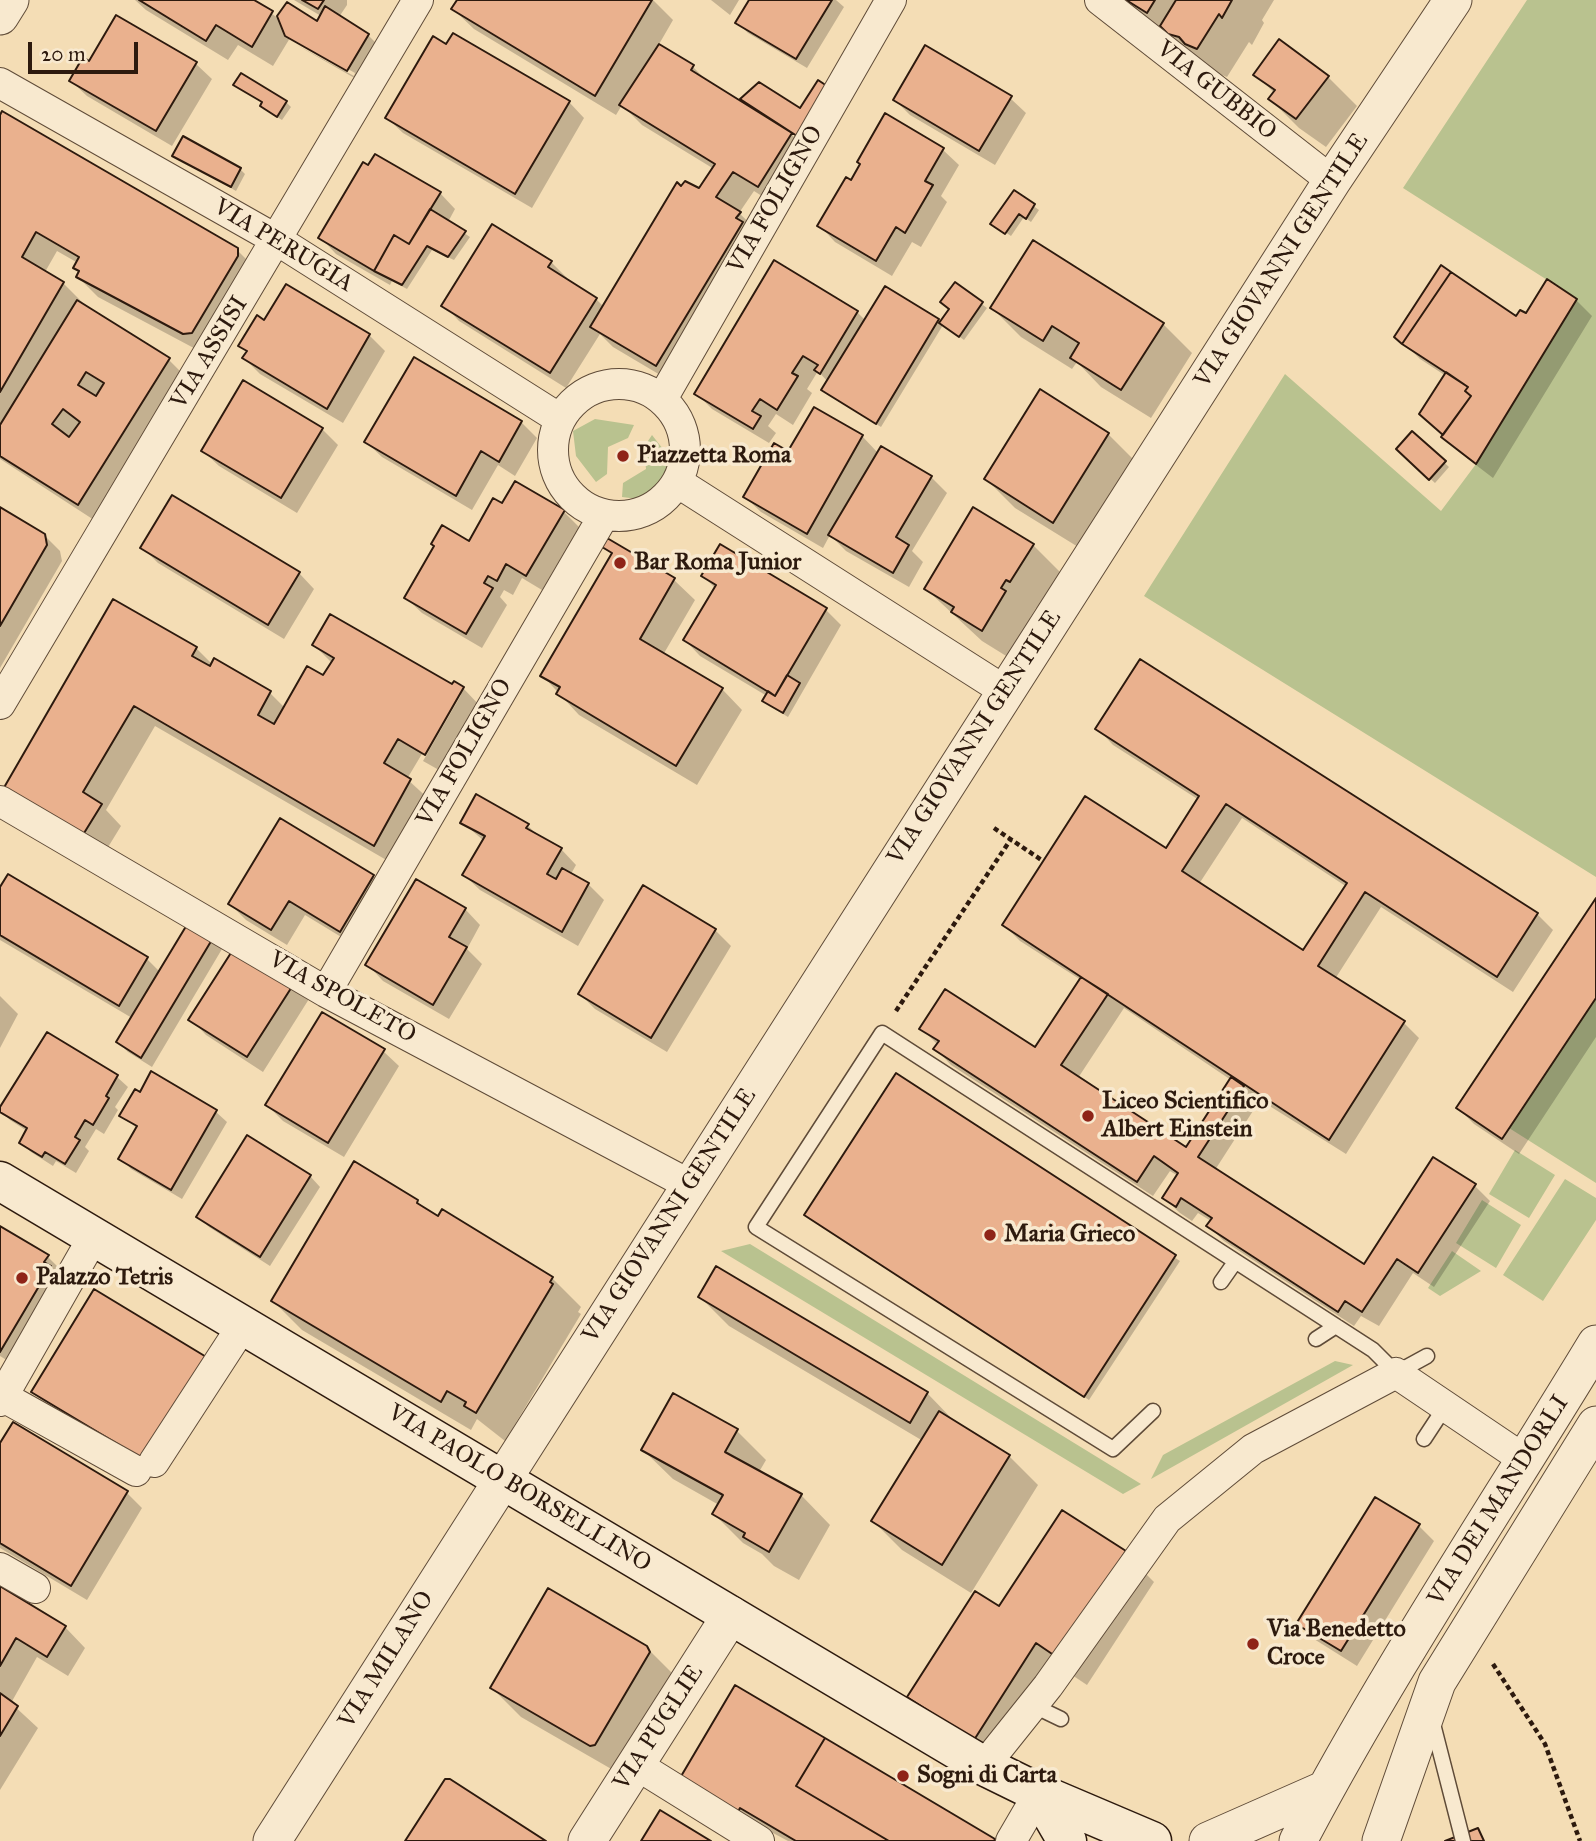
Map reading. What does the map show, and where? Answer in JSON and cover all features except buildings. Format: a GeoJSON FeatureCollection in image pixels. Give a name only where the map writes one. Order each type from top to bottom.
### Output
{"type":"FeatureCollection","features":[{"type":"Feature","properties":{"kind":"main road","name":"VIA PAOLO BORSELLINO"},"geometry":{"type":"LineString","coordinates":[[0,1181],[984,1766],[1152,1841]]}},
{"type":"Feature","properties":{"kind":"main road"},"geometry":{"type":"LineString","coordinates":[[1040,1793],[1067,1841]]}},
{"type":"Feature","properties":{"kind":"main road"},"geometry":{"type":"LineString","coordinates":[[1040,1793],[1083,1841]]}},
{"type":"Feature","properties":{"kind":"street"},"geometry":{"type":"LineString","coordinates":[[0,16],[10,0]]}},
{"type":"Feature","properties":{"kind":"street","name":"VIA ASSISI"},"geometry":{"type":"LineString","coordinates":[[0,704],[418,0]]}},
{"type":"Feature","properties":{"kind":"street","name":"VIA FOLIGNO"},"geometry":{"type":"LineString","coordinates":[[662,399],[891,0]]}},
{"type":"Feature","properties":{"kind":"street","name":"VIA GUBBIO"},"geometry":{"type":"LineString","coordinates":[[1100,0],[1332,181]]}},
{"type":"Feature","properties":{"kind":"street","name":"VIA GIOVANNI GENTILE"},"geometry":{"type":"LineString","coordinates":[[502,1479],[1332,181],[1453,0]]}},
{"type":"Feature","properties":{"kind":"street","name":"VIA PERUGIA"},"geometry":{"type":"LineString","coordinates":[[0,83],[277,240],[560,419]]}},
{"type":"Feature","properties":{"kind":"street"},"geometry":{"type":"LineString","coordinates":[[625,384],[645,388],[662,399],[677,416],[684,438],[685,460],[677,482],[664,499],[646,511],[625,516],[604,515],[585,507],[569,495],[559,478],[553,458],[553,438],[560,419],[572,403],[588,391],[606,385],[625,384]]}},
{"type":"Feature","properties":{"kind":"street"},"geometry":{"type":"LineString","coordinates":[[677,482],[1005,691]]}},
{"type":"Feature","properties":{"kind":"street","name":"VIA FOLIGNO"},"geometry":{"type":"LineString","coordinates":[[326,992],[604,515]]}},
{"type":"Feature","properties":{"kind":"street","name":"VIA SPOLETO"},"geometry":{"type":"LineString","coordinates":[[0,801],[326,992],[690,1185]]}},
{"type":"Feature","properties":{"kind":"street"},"geometry":{"type":"LineString","coordinates":[[93,1236],[1,1397],[145,1467],[243,1325]]}},
{"type":"Feature","properties":{"kind":"street","name":"VIA DEI MANDORLI"},"geometry":{"type":"LineString","coordinates":[[1298,1841],[1326,1788],[1421,1678],[1469,1628],[1543,1471],[1596,1344]]}},
{"type":"Feature","properties":{"kind":"street"},"geometry":{"type":"LineString","coordinates":[[984,1766],[1032,1705],[1167,1519],[1253,1449],[1396,1373],[1543,1471]]}},
{"type":"Feature","properties":{"kind":"street","name":"VIA DEI MANDORLI"},"geometry":{"type":"LineString","coordinates":[[1381,1841],[1421,1678],[1543,1471],[1596,1425]]}},
{"type":"Feature","properties":{"kind":"street","name":"VIA MILANO"},"geometry":{"type":"LineString","coordinates":[[272,1841],[502,1479]]}},
{"type":"Feature","properties":{"kind":"street"},"geometry":{"type":"LineString","coordinates":[[0,1568],[35,1588]]}},
{"type":"Feature","properties":{"kind":"street","name":"VIA PUGLIE"},"geometry":{"type":"LineString","coordinates":[[587,1841],[731,1615]]}},
{"type":"Feature","properties":{"kind":"street"},"geometry":{"type":"LineString","coordinates":[[635,1764],[759,1841]]}},
{"type":"Feature","properties":{"kind":"street"},"geometry":{"type":"LineString","coordinates":[[1208,1841],[1326,1788]]}},
{"type":"Feature","properties":{"kind":"street"},"geometry":{"type":"LineString","coordinates":[[1011,1841],[1040,1793]]}},
{"type":"Feature","properties":{"kind":"lane"},"geometry":{"type":"LineString","coordinates":[[1153,1412],[1113,1449],[756,1227],[882,1032],[1373,1350],[1396,1373],[1427,1356]]}},
{"type":"Feature","properties":{"kind":"lane"},"geometry":{"type":"LineString","coordinates":[[1221,1282],[1235,1262]]}},
{"type":"Feature","properties":{"kind":"lane"},"geometry":{"type":"LineString","coordinates":[[1316,1339],[1336,1326]]}},
{"type":"Feature","properties":{"kind":"lane"},"geometry":{"type":"LineString","coordinates":[[1424,1439],[1445,1407]]}},
{"type":"Feature","properties":{"kind":"lane"},"geometry":{"type":"LineString","coordinates":[[1421,1678],[1463,1841]]}},
{"type":"Feature","properties":{"kind":"lane"},"geometry":{"type":"LineString","coordinates":[[1032,1705],[1061,1720]]}},
{"type":"Feature","properties":{"kind":"path"},"geometry":{"type":"LineString","coordinates":[[994,828],[1043,861]]}},
{"type":"Feature","properties":{"kind":"path"},"geometry":{"type":"LineString","coordinates":[[912,987],[1011,839]]}},
{"type":"Feature","properties":{"kind":"path"},"geometry":{"type":"LineString","coordinates":[[1469,1628],[1545,1744],[1580,1841]]}},
{"type":"Feature","properties":{"kind":"green space"},"geometry":{"type":"Polygon","coordinates":[[[1527,0],[1596,0],[1596,877],[1144,596],[1285,374],[1441,511],[1476,464],[1577,299],[1403,188],[1527,0]]]}},
{"type":"Feature","properties":{"kind":"green space"},"geometry":{"type":"Polygon","coordinates":[[[595,419],[634,425],[628,438],[608,447],[607,474],[596,482],[576,456],[573,431],[595,419]]]}},
{"type":"Feature","properties":{"kind":"green space"},"geometry":{"type":"Polygon","coordinates":[[[652,435],[677,467],[677,492],[654,501],[622,497],[623,483],[646,469],[644,447],[652,435]]]}},
{"type":"Feature","properties":{"kind":"green space"},"geometry":{"type":"Polygon","coordinates":[[[1596,998],[1596,1183],[1509,1128],[1596,998]]]}},
{"type":"Feature","properties":{"kind":"green space"},"geometry":{"type":"Polygon","coordinates":[[[1515,1150],[1555,1175],[1529,1218],[1489,1194],[1515,1150]]]}},
{"type":"Feature","properties":{"kind":"green space"},"geometry":{"type":"Polygon","coordinates":[[[1565,1179],[1596,1198],[1596,1220],[1543,1301],[1503,1275],[1565,1179]]]}},
{"type":"Feature","properties":{"kind":"green space"},"geometry":{"type":"Polygon","coordinates":[[[1482,1200],[1521,1225],[1496,1268],[1456,1243],[1482,1200]]]}},
{"type":"Feature","properties":{"kind":"green space"},"geometry":{"type":"Polygon","coordinates":[[[750,1244],[1141,1484],[1123,1494],[721,1251],[750,1244]]]}},
{"type":"Feature","properties":{"kind":"green space"},"geometry":{"type":"Polygon","coordinates":[[[1452,1251],[1481,1271],[1440,1296],[1428,1288],[1452,1251]]]}},
{"type":"Feature","properties":{"kind":"green space"},"geometry":{"type":"Polygon","coordinates":[[[1335,1361],[1353,1365],[1151,1479],[1163,1455],[1335,1361]]]}},
{"type":"Feature","properties":{"kind":"place","name":"Piazzetta Roma"},"geometry":{"type":"Point","coordinates":[623,456]}},
{"type":"Feature","properties":{"kind":"place","name":"Bar Roma Junior"},"geometry":{"type":"Point","coordinates":[620,563]}},
{"type":"Feature","properties":{"kind":"place","name":"Liceo Scientifico Albert Einstein"},"geometry":{"type":"Point","coordinates":[1088,1116]}},
{"type":"Feature","properties":{"kind":"place","name":"Maria Grieco"},"geometry":{"type":"Point","coordinates":[990,1235]}},
{"type":"Feature","properties":{"kind":"place","name":"Palazzo Tetris"},"geometry":{"type":"Point","coordinates":[22,1278]}},
{"type":"Feature","properties":{"kind":"place","name":"Via Benedetto Croce"},"geometry":{"type":"Point","coordinates":[1253,1644]}},
{"type":"Feature","properties":{"kind":"place","name":"Sogni di Carta"},"geometry":{"type":"Point","coordinates":[903,1776]}}]}
